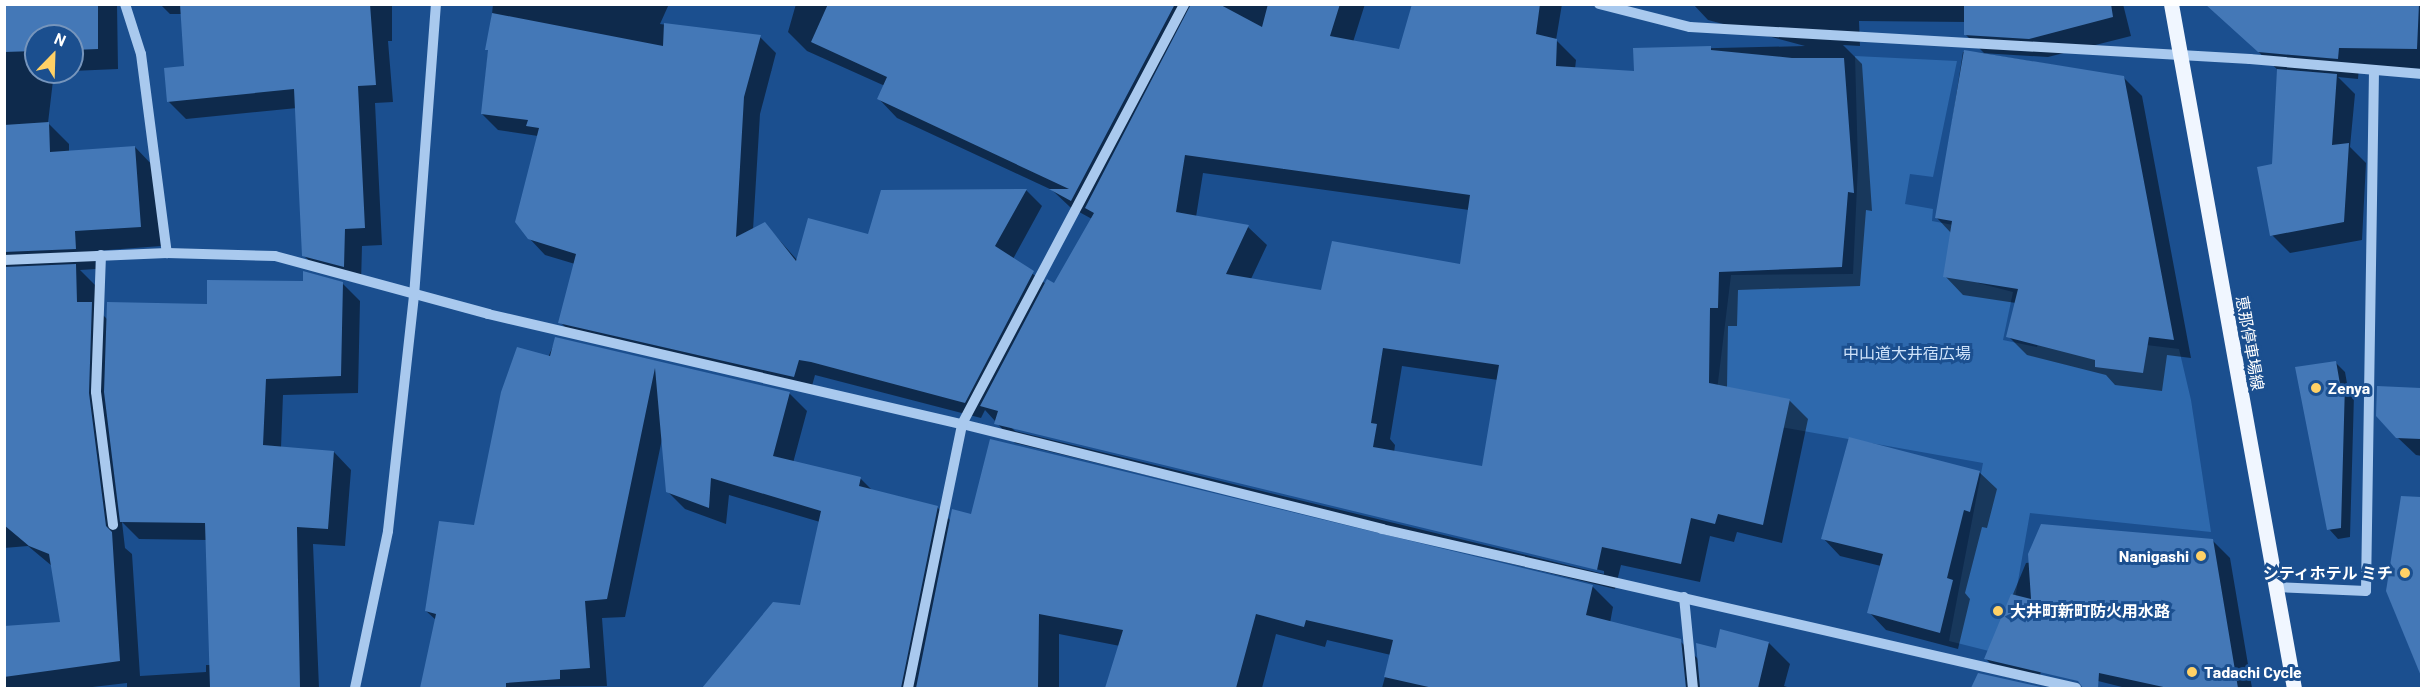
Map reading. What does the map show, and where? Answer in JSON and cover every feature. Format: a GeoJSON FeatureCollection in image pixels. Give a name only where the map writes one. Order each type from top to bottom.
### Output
{"type":"FeatureCollection","features":[{"type":"Feature","properties":{"kind":"main road","name":"恵那停車場線"},"geometry":{"type":"LineString","coordinates":[[2171,4],[2294,688]]}},
{"type":"Feature","properties":{"kind":"street"},"geometry":{"type":"LineString","coordinates":[[125,4],[141,54],[167,253]]}},
{"type":"Feature","properties":{"kind":"street"},"geometry":{"type":"LineString","coordinates":[[355,688],[387,531],[414,296],[436,4]]}},
{"type":"Feature","properties":{"kind":"street"},"geometry":{"type":"LineString","coordinates":[[908,688],[962,424],[1184,4]]}},
{"type":"Feature","properties":{"kind":"street"},"geometry":{"type":"LineString","coordinates":[[1599,4],[1690,27],[2179,55],[2421,74]]}},
{"type":"Feature","properties":{"kind":"street"},"geometry":{"type":"LineString","coordinates":[[2276,588],[2366,591],[2374,70]]}},
{"type":"Feature","properties":{"kind":"street"},"geometry":{"type":"LineString","coordinates":[[4,260],[167,253],[275,256],[378,282],[414,296],[962,424],[1382,529],[2076,688]]}},
{"type":"Feature","properties":{"kind":"street"},"geometry":{"type":"LineString","coordinates":[[101,255],[96,392],[113,525]]}},
{"type":"Feature","properties":{"kind":"street"},"geometry":{"type":"LineString","coordinates":[[1684,597],[1693,688]]}},
{"type":"Feature","properties":{"kind":"green space","name":"中山道大井宿広場"},"geometry":{"type":"Polygon","coordinates":[[[1855,56],[1957,61],[1933,177],[1910,174],[1905,204],[1933,209],[1932,221],[1985,231],[1978,283],[2013,292],[2003,340],[2037,347],[2041,332],[2179,349],[2191,400],[2211,532],[2030,513],[2005,655],[1949,641],[1983,463],[1714,415],[1731,275],[1853,274],[1858,165],[1855,56]]]}},
{"type":"Feature","properties":{"kind":"building"},"geometry":{"type":"Polygon","coordinates":[[[4,4],[98,4],[98,49],[84,50],[84,24],[24,24],[24,51],[4,52],[4,4]]]}},
{"type":"Feature","properties":{"kind":"building"},"geometry":{"type":"Polygon","coordinates":[[[180,4],[370,4],[376,85],[358,86],[365,228],[345,229],[344,267],[302,256],[294,89],[167,102],[164,68],[184,66],[180,4]]]}},
{"type":"Feature","properties":{"kind":"building"},"geometry":{"type":"Polygon","coordinates":[[[828,4],[1175,4],[1071,201],[1049,189],[1069,189],[877,99],[887,77],[811,42],[828,4]]]}},
{"type":"Feature","properties":{"kind":"building"},"geometry":{"type":"Polygon","coordinates":[[[1191,4],[1219,4],[1262,27],[1268,4],[1340,4],[1330,36],[1399,49],[1412,4],[1540,4],[1536,34],[1557,39],[1556,66],[1634,71],[1633,48],[1711,46],[1711,50],[1792,58],[1844,58],[1854,193],[1848,192],[1842,267],[1719,272],[1718,308],[1710,308],[1709,383],[1790,399],[1763,525],[1718,514],[1715,524],[1691,518],[1681,564],[1602,547],[1597,570],[994,424],[998,411],[980,406],[1047,279],[1054,283],[1094,213],[1085,208],[1191,4]],[[1185,155],[1176,212],[1249,225],[1226,274],[1321,290],[1332,241],[1460,264],[1470,195],[1185,155]],[[1383,348],[1371,423],[1377,424],[1373,447],[1482,466],[1499,365],[1383,348]]]}},
{"type":"Feature","properties":{"kind":"building"},"geometry":{"type":"Polygon","coordinates":[[[1964,4],[2111,4],[2113,17],[2029,39],[1964,35],[1964,4]]]}},
{"type":"Feature","properties":{"kind":"building"},"geometry":{"type":"Polygon","coordinates":[[[2205,4],[2419,4],[2417,49],[2339,48],[2338,59],[2258,52],[2205,4]]]}},
{"type":"Feature","properties":{"kind":"building"},"geometry":{"type":"Polygon","coordinates":[[[492,13],[663,46],[664,23],[761,35],[744,97],[736,237],[765,222],[796,261],[808,218],[868,234],[881,190],[1027,189],[995,246],[1034,271],[965,403],[811,362],[799,360],[794,377],[558,323],[576,254],[528,239],[515,222],[539,128],[526,126],[528,120],[481,114],[488,50],[485,50],[492,13]]]}},
{"type":"Feature","properties":{"kind":"building"},"geometry":{"type":"Polygon","coordinates":[[[1964,50],[2124,76],[2174,340],[2149,337],[2143,373],[2095,367],[2095,360],[2006,337],[2018,289],[1943,277],[1952,221],[1935,218],[1964,50]]]}},
{"type":"Feature","properties":{"kind":"building"},"geometry":{"type":"Polygon","coordinates":[[[2277,69],[2337,74],[2332,145],[2349,143],[2344,222],[2270,236],[2257,167],[2272,164],[2277,69]]]}},
{"type":"Feature","properties":{"kind":"building"},"geometry":{"type":"Polygon","coordinates":[[[49,122],[50,152],[135,146],[141,227],[75,231],[76,249],[4,252],[4,125],[49,122]]]}},
{"type":"Feature","properties":{"kind":"building"},"geometry":{"type":"Polygon","coordinates":[[[76,264],[77,302],[92,302],[89,393],[106,526],[112,532],[120,661],[4,677],[4,626],[60,622],[49,554],[29,546],[4,525],[4,267],[76,264]]]}},
{"type":"Feature","properties":{"kind":"building"},"geometry":{"type":"Polygon","coordinates":[[[303,271],[343,282],[341,376],[266,379],[263,445],[334,451],[328,529],[297,527],[300,688],[210,688],[205,523],[120,522],[104,392],[107,302],[207,304],[207,280],[303,281],[303,271]]]}},
{"type":"Feature","properties":{"kind":"building"},"geometry":{"type":"Polygon","coordinates":[[[555,337],[790,392],[773,456],[861,477],[859,486],[938,506],[901,688],[702,688],[773,602],[800,605],[821,511],[711,478],[709,508],[666,492],[655,368],[607,599],[585,601],[590,668],[560,670],[560,679],[506,683],[506,688],[420,688],[436,614],[425,611],[439,521],[474,525],[501,392],[517,347],[550,356],[555,337]]]}},
{"type":"Feature","properties":{"kind":"building"},"geometry":{"type":"Polygon","coordinates":[[[2336,361],[2340,384],[2345,384],[2341,528],[2327,530],[2295,367],[2336,361]]]}},
{"type":"Feature","properties":{"kind":"building"},"geometry":{"type":"Polygon","coordinates":[[[2377,386],[2421,388],[2421,439],[2396,438],[2376,416],[2377,386]]]}},
{"type":"Feature","properties":{"kind":"building"},"geometry":{"type":"Polygon","coordinates":[[[1849,437],[1980,471],[1970,512],[1964,510],[1947,578],[1953,580],[1940,633],[1867,613],[1883,554],[1821,539],[1849,437]]]}},
{"type":"Feature","properties":{"kind":"building"},"geometry":{"type":"Polygon","coordinates":[[[990,439],[1593,585],[1586,615],[1681,639],[1686,688],[1433,688],[1384,677],[1393,640],[1306,620],[1304,627],[1256,614],[1236,688],[1105,688],[1123,630],[1039,614],[1038,688],[916,688],[952,509],[971,514],[990,439]]]}},
{"type":"Feature","properties":{"kind":"building"},"geometry":{"type":"Polygon","coordinates":[[[2401,496],[2421,497],[2421,676],[2386,591],[2401,496]]]}},
{"type":"Feature","properties":{"kind":"building"},"geometry":{"type":"Polygon","coordinates":[[[2041,524],[2213,539],[2238,688],[2168,688],[2099,673],[2098,688],[2083,688],[2078,681],[1984,659],[2011,594],[2031,599],[2028,554],[2041,524]]]}},
{"type":"Feature","properties":{"kind":"building"},"geometry":{"type":"Polygon","coordinates":[[[1720,629],[1769,642],[1758,688],[1700,688],[1696,643],[1716,648],[1720,629]]]}},
{"type":"Feature","properties":{"kind":"building"},"geometry":{"type":"Polygon","coordinates":[[[1978,673],[2045,688],[1971,688],[1978,673]]]}},
{"type":"Feature","properties":{"kind":"place","name":"Zenya"},"geometry":{"type":"Point","coordinates":[2316,388]}},
{"type":"Feature","properties":{"kind":"place","name":"Nanigashi"},"geometry":{"type":"Point","coordinates":[2201,556]}},
{"type":"Feature","properties":{"kind":"place","name":"シティホテル ミチ"},"geometry":{"type":"Point","coordinates":[2405,573]}},
{"type":"Feature","properties":{"kind":"place","name":"大井町新町防火用水路"},"geometry":{"type":"Point","coordinates":[1998,611]}},
{"type":"Feature","properties":{"kind":"place","name":"Tadachi Cycle"},"geometry":{"type":"Point","coordinates":[2192,672]}}]}
